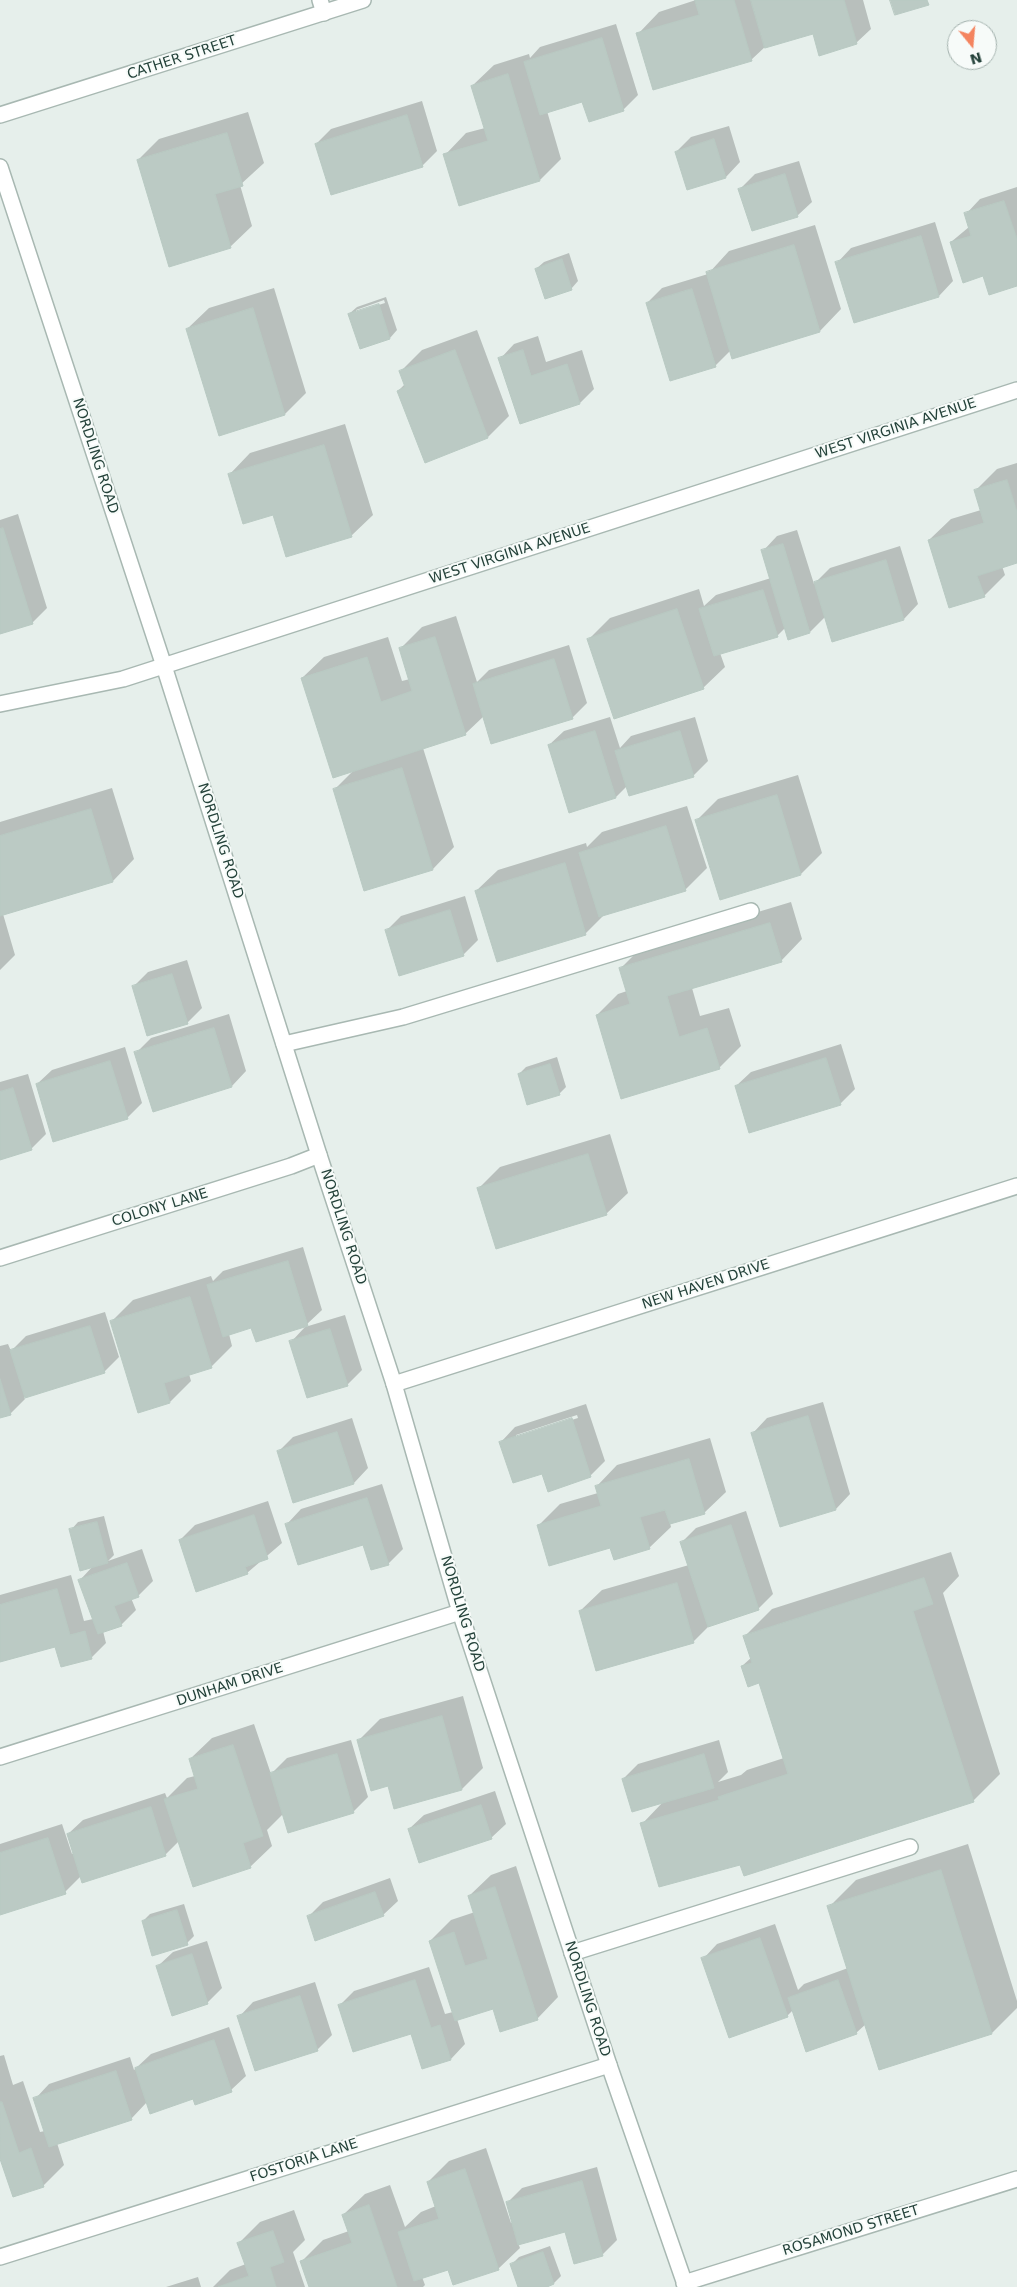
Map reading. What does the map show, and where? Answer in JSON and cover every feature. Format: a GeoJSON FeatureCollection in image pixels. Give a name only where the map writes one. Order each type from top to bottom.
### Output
{"type":"FeatureCollection","features":[{"type":"Feature","properties":{"kind":"street","name":"CATHER STREET"},"geometry":{"type":"LineString","coordinates":[[0,115],[322,6],[363,0]]}},
{"type":"Feature","properties":{"kind":"street","name":"NORDLING ROAD"},"geometry":{"type":"LineString","coordinates":[[0,167],[164,666],[319,1155],[394,1384],[460,1612],[609,2064],[685,2285]]}},
{"type":"Feature","properties":{"kind":"street","name":"WEST VIRGINIA AVENUE"},"geometry":{"type":"LineString","coordinates":[[0,704],[123,679],[1017,390]]}},
{"type":"Feature","properties":{"kind":"street"},"geometry":{"type":"LineString","coordinates":[[284,1044],[403,1017],[751,911]]}},
{"type":"Feature","properties":{"kind":"street","name":"COLONY LANE"},"geometry":{"type":"LineString","coordinates":[[0,1258],[291,1166],[319,1155]]}},
{"type":"Feature","properties":{"kind":"street","name":"NEW HAVEN DRIVE"},"geometry":{"type":"LineString","coordinates":[[394,1384],[1017,1186]]}},
{"type":"Feature","properties":{"kind":"street","name":"DUNHAM DRIVE"},"geometry":{"type":"LineString","coordinates":[[0,1757],[460,1612]]}},
{"type":"Feature","properties":{"kind":"street"},"geometry":{"type":"LineString","coordinates":[[572,1953],[910,1848]]}},
{"type":"Feature","properties":{"kind":"street","name":"FOSTORIA LANE"},"geometry":{"type":"LineString","coordinates":[[0,2257],[609,2064]]}},
{"type":"Feature","properties":{"kind":"street","name":"ROSAMOND STREET"},"geometry":{"type":"LineString","coordinates":[[685,2285],[1017,2179]]}},
{"type":"Feature","properties":{"kind":"building"},"geometry":{"type":"Polygon","coordinates":[[[695,0],[734,0],[752,61],[653,90],[636,33],[699,15],[695,0]]]}},
{"type":"Feature","properties":{"kind":"building"},"geometry":{"type":"Polygon","coordinates":[[[751,0],[844,0],[857,44],[819,56],[813,34],[765,48],[751,0]]]}},
{"type":"Feature","properties":{"kind":"building"},"geometry":{"type":"Polygon","coordinates":[[[890,0],[927,0],[929,5],[895,15],[890,0]]]}},
{"type":"Feature","properties":{"kind":"building"},"geometry":{"type":"Polygon","coordinates":[[[602,38],[624,111],[589,122],[582,102],[540,115],[524,62],[602,38]]]}},
{"type":"Feature","properties":{"kind":"building"},"geometry":{"type":"Polygon","coordinates":[[[508,74],[540,181],[459,206],[443,154],[488,141],[471,86],[508,74]]]}},
{"type":"Feature","properties":{"kind":"building"},"geometry":{"type":"Polygon","coordinates":[[[407,115],[423,167],[331,195],[315,144],[407,115]]]}},
{"type":"Feature","properties":{"kind":"building"},"geometry":{"type":"Polygon","coordinates":[[[227,133],[243,186],[215,194],[231,248],[169,267],[137,160],[227,133]]]}},
{"type":"Feature","properties":{"kind":"building"},"geometry":{"type":"Polygon","coordinates":[[[714,139],[726,178],[687,190],[675,152],[714,139]]]}},
{"type":"Feature","properties":{"kind":"building"},"geometry":{"type":"Polygon","coordinates":[[[785,174],[798,217],[752,231],[738,189],[785,174]]]}},
{"type":"Feature","properties":{"kind":"building"},"geometry":{"type":"Polygon","coordinates":[[[1004,201],[1017,239],[1017,286],[989,295],[983,276],[963,283],[950,242],[971,236],[964,213],[1004,201]]]}},
{"type":"Feature","properties":{"kind":"building"},"geometry":{"type":"Polygon","coordinates":[[[921,236],[939,297],[854,323],[835,262],[921,236]]]}},
{"type":"Feature","properties":{"kind":"building"},"geometry":{"type":"Polygon","coordinates":[[[794,245],[820,332],[732,359],[706,272],[794,245]]]}},
{"type":"Feature","properties":{"kind":"building"},"geometry":{"type":"Polygon","coordinates":[[[562,259],[572,290],[545,299],[535,269],[562,259]]]}},
{"type":"Feature","properties":{"kind":"building"},"geometry":{"type":"Polygon","coordinates":[[[692,289],[716,367],[670,381],[646,303],[692,289]]]}},
{"type":"Feature","properties":{"kind":"building"},"geometry":{"type":"Polygon","coordinates":[[[379,304],[390,339],[360,349],[348,314],[379,304]]]}},
{"type":"Feature","properties":{"kind":"building"},"geometry":{"type":"Polygon","coordinates":[[[253,308],[285,415],[219,436],[186,329],[253,308]]]}},
{"type":"Feature","properties":{"kind":"building"},"geometry":{"type":"Polygon","coordinates":[[[455,350],[488,438],[425,463],[397,391],[405,387],[399,371],[455,350]]]}},
{"type":"Feature","properties":{"kind":"building"},"geometry":{"type":"Polygon","coordinates":[[[523,350],[531,376],[567,364],[580,404],[520,424],[498,358],[523,350]]]}},
{"type":"Feature","properties":{"kind":"building"},"geometry":{"type":"Polygon","coordinates":[[[324,445],[352,537],[286,557],[273,515],[243,524],[228,474],[324,445]]]}},
{"type":"Feature","properties":{"kind":"building"},"geometry":{"type":"Polygon","coordinates":[[[1007,480],[1017,512],[1017,563],[977,576],[985,597],[949,608],[928,540],[984,523],[974,490],[1007,480]]]}},
{"type":"Feature","properties":{"kind":"building"},"geometry":{"type":"Polygon","coordinates":[[[3,528],[33,624],[0,634],[0,529],[3,528]]]}},
{"type":"Feature","properties":{"kind":"building"},"geometry":{"type":"Polygon","coordinates":[[[783,544],[810,633],[788,640],[761,550],[783,544]]]}},
{"type":"Feature","properties":{"kind":"building"},"geometry":{"type":"Polygon","coordinates":[[[886,560],[904,620],[832,642],[814,582],[886,560]]]}},
{"type":"Feature","properties":{"kind":"building"},"geometry":{"type":"Polygon","coordinates":[[[763,590],[778,637],[714,656],[699,609],[763,590]]]}},
{"type":"Feature","properties":{"kind":"building"},"geometry":{"type":"Polygon","coordinates":[[[677,609],[704,689],[614,719],[587,639],[677,609]]]}},
{"type":"Feature","properties":{"kind":"building"},"geometry":{"type":"Polygon","coordinates":[[[435,637],[466,735],[333,778],[301,678],[367,657],[381,702],[412,691],[399,648],[435,637]]]}},
{"type":"Feature","properties":{"kind":"building"},"geometry":{"type":"Polygon","coordinates":[[[554,659],[573,719],[491,744],[473,684],[554,659]]]}},
{"type":"Feature","properties":{"kind":"building"},"geometry":{"type":"Polygon","coordinates":[[[595,731],[616,798],[569,813],[548,745],[595,731]]]}},
{"type":"Feature","properties":{"kind":"building"},"geometry":{"type":"Polygon","coordinates":[[[680,731],[694,777],[629,796],[615,751],[680,731]]]}},
{"type":"Feature","properties":{"kind":"building"},"geometry":{"type":"Polygon","coordinates":[[[402,768],[433,870],[364,891],[333,789],[402,768]]]}},
{"type":"Feature","properties":{"kind":"building"},"geometry":{"type":"Polygon","coordinates":[[[777,795],[801,875],[720,900],[695,820],[777,795]]]}},
{"type":"Feature","properties":{"kind":"building"},"geometry":{"type":"Polygon","coordinates":[[[91,809],[113,882],[0,916],[0,836],[91,809]]]}},
{"type":"Feature","properties":{"kind":"building"},"geometry":{"type":"Polygon","coordinates":[[[666,826],[686,891],[599,917],[579,853],[666,826]]]}},
{"type":"Feature","properties":{"kind":"building"},"geometry":{"type":"Polygon","coordinates":[[[565,863],[586,935],[497,962],[475,891],[565,863]]]}},
{"type":"Feature","properties":{"kind":"building"},"geometry":{"type":"Polygon","coordinates":[[[450,910],[464,956],[399,976],[385,930],[450,910]]]}},
{"type":"Feature","properties":{"kind":"building"},"geometry":{"type":"Polygon","coordinates":[[[770,923],[782,962],[667,996],[679,1037],[707,1028],[720,1069],[621,1099],[596,1015],[630,1004],[619,968],[770,923]]]}},
{"type":"Feature","properties":{"kind":"building"},"geometry":{"type":"Polygon","coordinates":[[[172,974],[188,1024],[147,1036],[132,986],[172,974]]]}},
{"type":"Feature","properties":{"kind":"building"},"geometry":{"type":"Polygon","coordinates":[[[214,1028],[232,1087],[153,1112],[134,1052],[214,1028]]]}},
{"type":"Feature","properties":{"kind":"building"},"geometry":{"type":"Polygon","coordinates":[[[826,1058],[841,1105],[749,1133],[735,1086],[826,1058]]]}},
{"type":"Feature","properties":{"kind":"building"},"geometry":{"type":"Polygon","coordinates":[[[110,1061],[128,1119],[53,1142],[36,1084],[110,1061]]]}},
{"type":"Feature","properties":{"kind":"building"},"geometry":{"type":"Polygon","coordinates":[[[550,1064],[560,1095],[527,1105],[518,1074],[550,1064]]]}},
{"type":"Feature","properties":{"kind":"building"},"geometry":{"type":"Polygon","coordinates":[[[13,1088],[32,1150],[0,1160],[0,1092],[13,1088]]]}},
{"type":"Feature","properties":{"kind":"building"},"geometry":{"type":"Polygon","coordinates":[[[588,1154],[607,1215],[496,1249],[477,1188],[588,1154]]]}},
{"type":"Feature","properties":{"kind":"building"},"geometry":{"type":"Polygon","coordinates":[[[288,1261],[308,1326],[256,1342],[251,1328],[223,1337],[207,1285],[288,1261]]]}},
{"type":"Feature","properties":{"kind":"building"},"geometry":{"type":"Polygon","coordinates":[[[190,1297],[212,1368],[164,1383],[170,1403],[138,1413],[110,1321],[190,1297]]]}},
{"type":"Feature","properties":{"kind":"building"},"geometry":{"type":"Polygon","coordinates":[[[90,1326],[105,1373],[25,1398],[10,1350],[90,1326]]]}},
{"type":"Feature","properties":{"kind":"building"},"geometry":{"type":"Polygon","coordinates":[[[330,1329],[348,1386],[307,1398],[289,1341],[330,1329]]]}},
{"type":"Feature","properties":{"kind":"building"},"geometry":{"type":"Polygon","coordinates":[[[0,1379],[11,1415],[0,1418],[0,1379]]]}},
{"type":"Feature","properties":{"kind":"building"},"geometry":{"type":"Polygon","coordinates":[[[808,1416],[836,1510],[780,1527],[751,1433],[808,1416]]]}},
{"type":"Feature","properties":{"kind":"building"},"geometry":{"type":"Polygon","coordinates":[[[572,1418],[591,1477],[548,1492],[542,1474],[513,1483],[499,1442],[572,1418]]]}},
{"type":"Feature","properties":{"kind":"building"},"geometry":{"type":"Polygon","coordinates":[[[337,1432],[354,1484],[293,1503],[277,1451],[337,1432]]]}},
{"type":"Feature","properties":{"kind":"building"},"geometry":{"type":"Polygon","coordinates":[[[689,1459],[705,1514],[670,1524],[665,1510],[640,1517],[650,1549],[614,1560],[610,1548],[549,1566],[537,1525],[601,1506],[595,1486],[689,1459]]]}},
{"type":"Feature","properties":{"kind":"building"},"geometry":{"type":"Polygon","coordinates":[[[367,1498],[389,1565],[371,1570],[363,1545],[298,1565],[285,1524],[367,1498]]]}},
{"type":"Feature","properties":{"kind":"building"},"geometry":{"type":"Polygon","coordinates":[[[254,1515],[268,1559],[245,1567],[248,1574],[196,1592],[179,1540],[254,1515]]]}},
{"type":"Feature","properties":{"kind":"building"},"geometry":{"type":"Polygon","coordinates":[[[97,1522],[108,1563],[80,1571],[69,1529],[97,1522]]]}},
{"type":"Feature","properties":{"kind":"building"},"geometry":{"type":"Polygon","coordinates":[[[731,1525],[759,1610],[708,1627],[680,1542],[731,1525]]]}},
{"type":"Feature","properties":{"kind":"building"},"geometry":{"type":"Polygon","coordinates":[[[127,1563],[139,1597],[114,1606],[122,1626],[98,1634],[78,1580],[127,1563]]]}},
{"type":"Feature","properties":{"kind":"building"},"geometry":{"type":"Polygon","coordinates":[[[924,1578],[933,1604],[913,1611],[974,1802],[744,1876],[740,1865],[659,1887],[640,1823],[719,1800],[718,1797],[788,1774],[759,1683],[748,1687],[741,1666],[752,1663],[743,1636],[924,1578]]]}},
{"type":"Feature","properties":{"kind":"building"},"geometry":{"type":"Polygon","coordinates":[[[677,1583],[694,1643],[596,1671],[579,1611],[677,1583]]]}},
{"type":"Feature","properties":{"kind":"building"},"geometry":{"type":"Polygon","coordinates":[[[57,1589],[70,1635],[85,1631],[92,1659],[61,1667],[55,1647],[0,1662],[0,1605],[57,1589]]]}},
{"type":"Feature","properties":{"kind":"building"},"geometry":{"type":"Polygon","coordinates":[[[442,1716],[462,1790],[394,1809],[388,1786],[371,1791],[357,1740],[442,1716]]]}},
{"type":"Feature","properties":{"kind":"building"},"geometry":{"type":"Polygon","coordinates":[[[233,1745],[263,1836],[243,1843],[251,1868],[193,1887],[164,1799],[198,1789],[189,1759],[233,1745]]]}},
{"type":"Feature","properties":{"kind":"building"},"geometry":{"type":"Polygon","coordinates":[[[337,1754],[354,1813],[288,1833],[270,1773],[337,1754]]]}},
{"type":"Feature","properties":{"kind":"building"},"geometry":{"type":"Polygon","coordinates":[[[704,1754],[714,1788],[632,1812],[622,1779],[704,1754]]]}},
{"type":"Feature","properties":{"kind":"building"},"geometry":{"type":"Polygon","coordinates":[[[481,1805],[492,1839],[419,1863],[408,1829],[481,1805]]]}},
{"type":"Feature","properties":{"kind":"building"},"geometry":{"type":"Polygon","coordinates":[[[151,1807],[166,1856],[82,1883],[67,1834],[151,1807]]]}},
{"type":"Feature","properties":{"kind":"building"},"geometry":{"type":"Polygon","coordinates":[[[48,1838],[66,1894],[0,1915],[0,1853],[48,1838]]]}},
{"type":"Feature","properties":{"kind":"building"},"geometry":{"type":"Polygon","coordinates":[[[941,1870],[992,2034],[879,2070],[827,1906],[941,1870]]]}},
{"type":"Feature","properties":{"kind":"building"},"geometry":{"type":"Polygon","coordinates":[[[495,1887],[538,2020],[500,2032],[493,2009],[455,2021],[429,1941],[454,1932],[465,1966],[488,1959],[468,1896],[495,1887]]]}},
{"type":"Feature","properties":{"kind":"building"},"geometry":{"type":"Polygon","coordinates":[[[375,1892],[384,1916],[315,1941],[307,1916],[375,1892]]]}},
{"type":"Feature","properties":{"kind":"building"},"geometry":{"type":"Polygon","coordinates":[[[177,1910],[188,1945],[152,1956],[142,1921],[177,1910]]]}},
{"type":"Feature","properties":{"kind":"building"},"geometry":{"type":"Polygon","coordinates":[[[760,1938],[788,2017],[729,2038],[701,1958],[760,1938]]]}},
{"type":"Feature","properties":{"kind":"building"},"geometry":{"type":"Polygon","coordinates":[[[192,1954],[208,2004],[172,2016],[156,1966],[192,1954]]]}},
{"type":"Feature","properties":{"kind":"building"},"geometry":{"type":"Polygon","coordinates":[[[415,1980],[431,2028],[440,2025],[451,2060],[422,2069],[411,2034],[353,2052],[338,2005],[415,1980]]]}},
{"type":"Feature","properties":{"kind":"building"},"geometry":{"type":"Polygon","coordinates":[[[838,1980],[857,2034],[806,2052],[788,1998],[838,1980]]]}},
{"type":"Feature","properties":{"kind":"building"},"geometry":{"type":"Polygon","coordinates":[[[300,1996],[318,2051],[255,2071],[237,2016],[300,1996]]]}},
{"type":"Feature","properties":{"kind":"building"},"geometry":{"type":"Polygon","coordinates":[[[214,2040],[232,2092],[195,2105],[193,2099],[150,2114],[135,2068],[214,2040]]]}},
{"type":"Feature","properties":{"kind":"building"},"geometry":{"type":"Polygon","coordinates":[[[116,2071],[132,2120],[49,2147],[33,2098],[116,2071]]]}},
{"type":"Feature","properties":{"kind":"building"},"geometry":{"type":"Polygon","coordinates":[[[0,2102],[2,2102],[19,2153],[31,2148],[44,2187],[13,2197],[0,2159],[0,2102]]]}},
{"type":"Feature","properties":{"kind":"building"},"geometry":{"type":"Polygon","coordinates":[[[465,2169],[499,2270],[453,2285],[448,2270],[414,2281],[398,2232],[439,2219],[427,2182],[465,2169]]]}},
{"type":"Feature","properties":{"kind":"building"},"geometry":{"type":"Polygon","coordinates":[[[582,2181],[603,2256],[574,2264],[565,2232],[518,2245],[506,2202],[582,2181]]]}},
{"type":"Feature","properties":{"kind":"building"},"geometry":{"type":"Polygon","coordinates":[[[369,2205],[397,2287],[309,2287],[300,2261],[352,2243],[342,2215],[369,2205]]]}},
{"type":"Feature","properties":{"kind":"building"},"geometry":{"type":"Polygon","coordinates":[[[273,2231],[284,2262],[270,2267],[276,2287],[218,2287],[249,2276],[237,2243],[273,2231]]]}},
{"type":"Feature","properties":{"kind":"building"},"geometry":{"type":"Polygon","coordinates":[[[543,2252],[554,2284],[547,2287],[518,2287],[510,2264],[543,2252]]]}}]}
